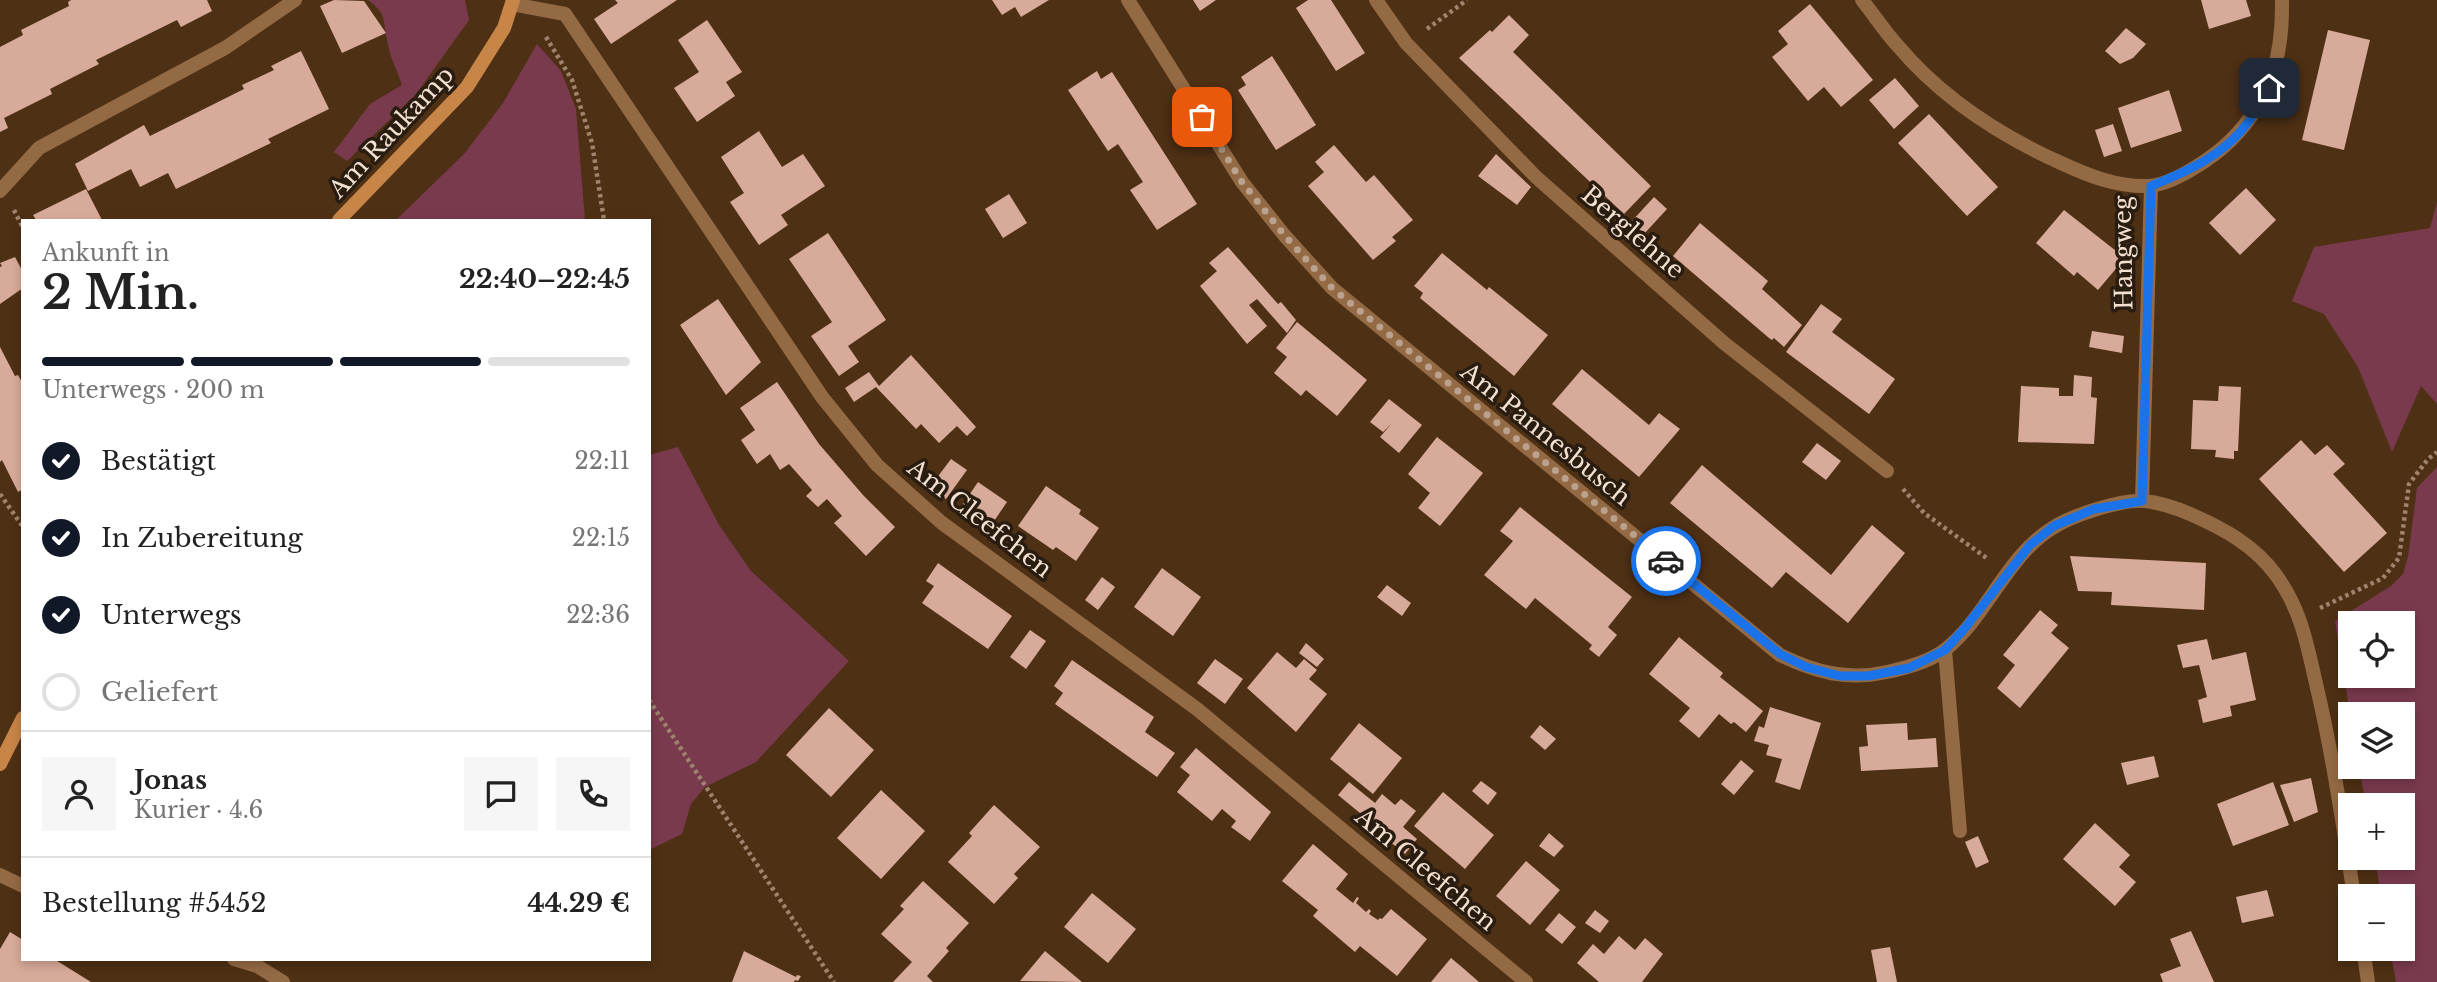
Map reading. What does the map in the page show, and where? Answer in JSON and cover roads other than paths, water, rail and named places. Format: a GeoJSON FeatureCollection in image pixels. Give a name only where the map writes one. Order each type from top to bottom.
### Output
{"type":"FeatureCollection","features":[{"type":"Feature","properties":{"kind":"street"},"geometry":{"type":"LineString","coordinates":[[0,191],[39,148],[225,48],[295,0]]}},
{"type":"Feature","properties":{"kind":"street","name":"Am Pannesbusch"},"geometry":{"type":"LineString","coordinates":[[1128,0],[1242,182],[1285,236],[1332,288],[1780,654],[1806,667],[1840,676],[1868,676],[1909,668],[1945,650],[2030,545],[2054,526],[2094,509],[2142,501],[2175,508],[2211,523],[2247,544],[2275,574],[2301,617],[2327,730],[2352,884]]}},
{"type":"Feature","properties":{"kind":"street","name":"Berglehne"},"geometry":{"type":"LineString","coordinates":[[1376,0],[1406,43],[1546,186],[1724,342],[1887,471]]}},
{"type":"Feature","properties":{"kind":"street","name":"Hangweg"},"geometry":{"type":"LineString","coordinates":[[1862,0],[1898,47],[1933,81],[1977,116],[2029,149],[2084,174],[2116,183],[2151,186],[2142,501]]}},
{"type":"Feature","properties":{"kind":"street"},"geometry":{"type":"LineString","coordinates":[[2151,186],[2189,171],[2217,153],[2249,122],[2269,88],[2280,47],[2282,0]]}},
{"type":"Feature","properties":{"kind":"street","name":"Am Raukamp"},"geometry":{"type":"LineString","coordinates":[[341,219],[467,87],[504,28],[513,2]]}},
{"type":"Feature","properties":{"kind":"street","name":"Am Cleefchen"},"geometry":{"type":"LineString","coordinates":[[513,2],[565,14],[822,397],[877,464],[942,523],[1197,709],[1526,982]]}},
{"type":"Feature","properties":{"kind":"street"},"geometry":{"type":"LineString","coordinates":[[1945,650],[1960,831]]}},
{"type":"Feature","properties":{"kind":"street"},"geometry":{"type":"LineString","coordinates":[[0,764],[21,722]]}},
{"type":"Feature","properties":{"kind":"street"},"geometry":{"type":"LineString","coordinates":[[0,875],[21,885]]}},
{"type":"Feature","properties":{"kind":"street"},"geometry":{"type":"LineString","coordinates":[[241,961],[257,966],[284,982]]}},
{"type":"Feature","properties":{"kind":"street"},"geometry":{"type":"LineString","coordinates":[[2365,961],[2368,982]]}}]}
